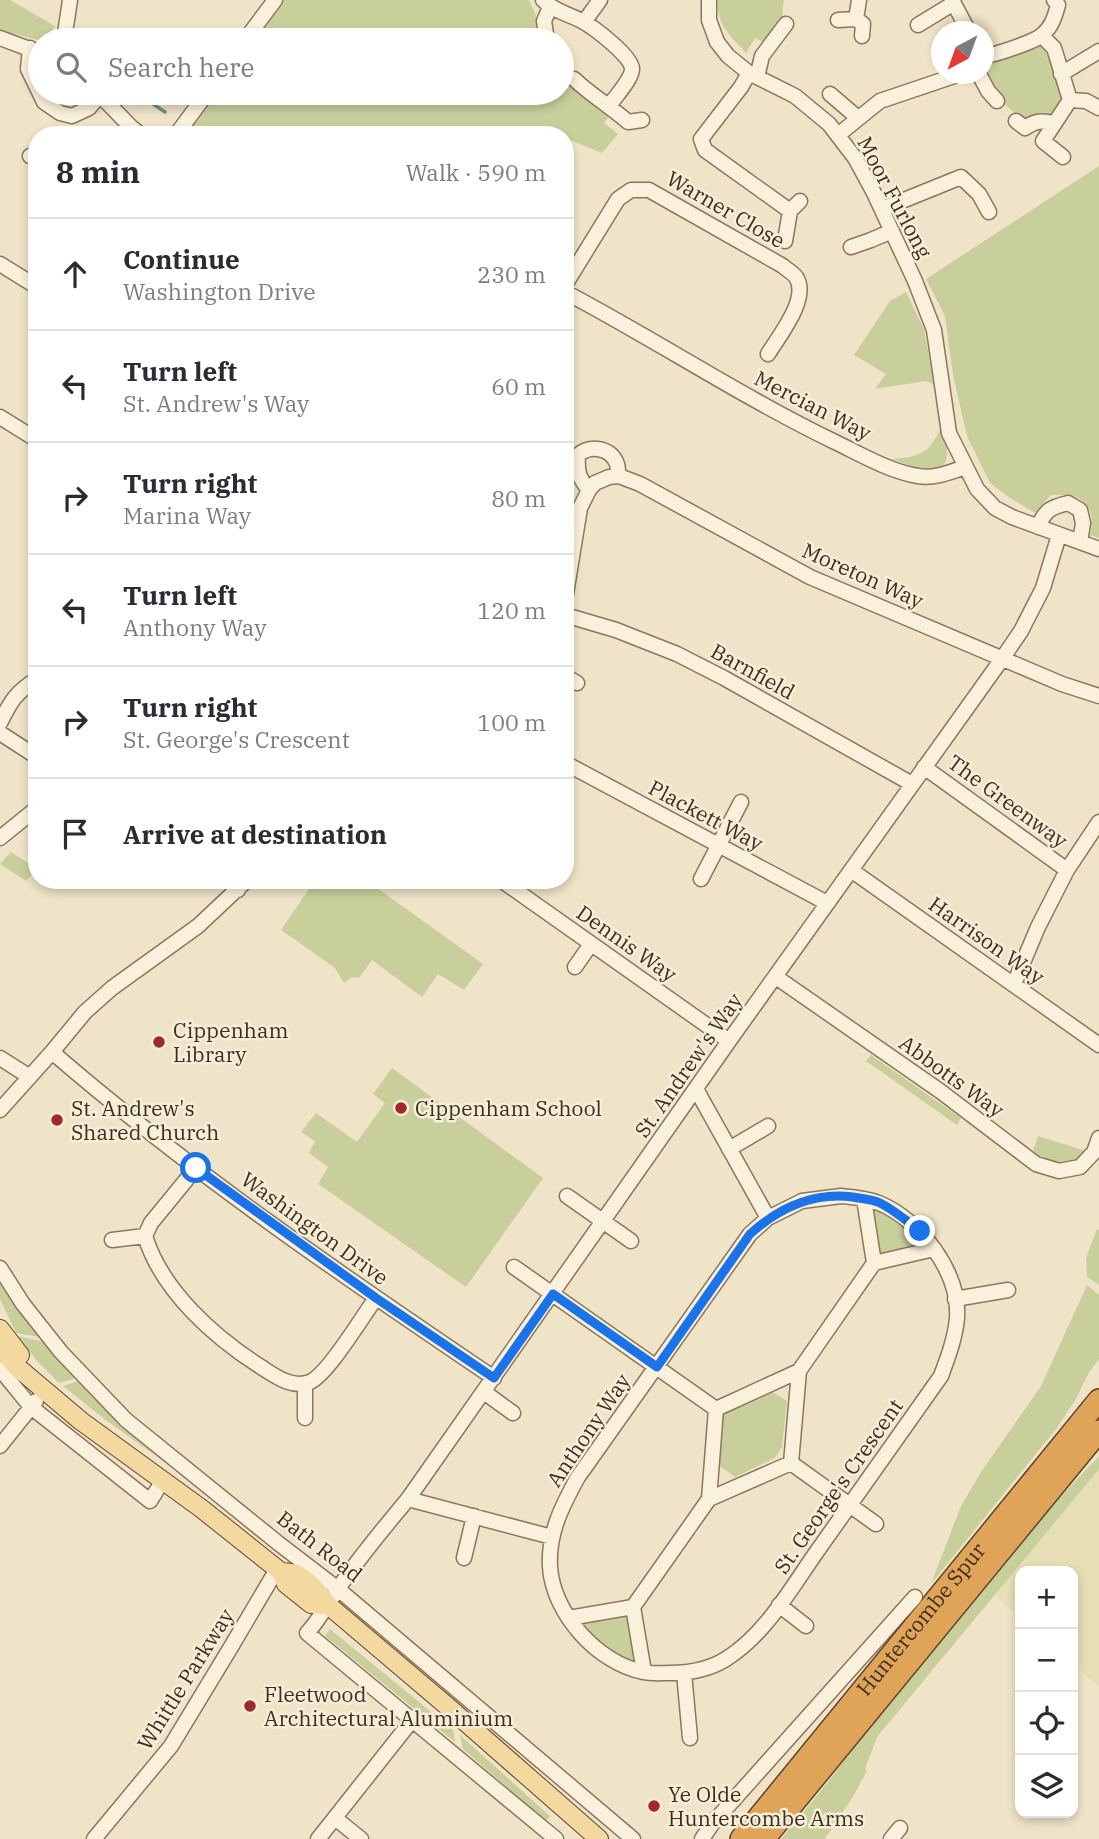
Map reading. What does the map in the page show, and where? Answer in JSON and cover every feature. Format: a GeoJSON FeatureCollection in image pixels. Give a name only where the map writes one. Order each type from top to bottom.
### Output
{"type":"FeatureCollection","features":[{"type":"Feature","properties":{"kind":"highway","name":"Huntercombe Spur"},"geometry":{"type":"LineString","coordinates":[[741,1839],[1099,1400]]}},
{"type":"Feature","properties":{"kind":"highway","name":"Huntercombe Spur"},"geometry":{"type":"LineString","coordinates":[[764,1839],[1099,1431]]}},
{"type":"Feature","properties":{"kind":"main road","name":"Bath Road"},"geometry":{"type":"LineString","coordinates":[[0,1329],[43,1387]]}},
{"type":"Feature","properties":{"kind":"main road","name":"Bath Road"},"geometry":{"type":"LineString","coordinates":[[0,1348],[17,1367],[81,1421],[202,1509],[279,1570],[297,1573],[320,1593],[328,1605],[598,1838]]}},
{"type":"Feature","properties":{"kind":"street"},"geometry":{"type":"LineString","coordinates":[[66,28],[70,0]]}},
{"type":"Feature","properties":{"kind":"street"},"geometry":{"type":"LineString","coordinates":[[255,28],[275,0]]}},
{"type":"Feature","properties":{"kind":"street"},"geometry":{"type":"LineString","coordinates":[[584,22],[600,0]]}},
{"type":"Feature","properties":{"kind":"street","name":"Moor Furlong"},"geometry":{"type":"LineString","coordinates":[[709,0],[709,20],[717,42],[729,56],[753,75],[795,96],[829,124],[855,158],[882,209],[934,330],[949,433],[965,467]]}},
{"type":"Feature","properties":{"kind":"street"},"geometry":{"type":"LineString","coordinates":[[856,19],[859,0]]}},
{"type":"Feature","properties":{"kind":"street"},"geometry":{"type":"LineString","coordinates":[[994,55],[1042,36],[1053,21],[1058,5],[1054,0]]}},
{"type":"Feature","properties":{"kind":"street"},"geometry":{"type":"LineString","coordinates":[[918,24],[953,1],[963,21]]}},
{"type":"Feature","properties":{"kind":"street"},"geometry":{"type":"LineString","coordinates":[[545,28],[547,3],[584,22],[630,62],[632,71],[629,78],[610,106]]}},
{"type":"Feature","properties":{"kind":"street"},"geometry":{"type":"LineString","coordinates":[[838,20],[856,19],[863,24],[862,36]]}},
{"type":"Feature","properties":{"kind":"street"},"geometry":{"type":"LineString","coordinates":[[785,241],[795,206],[705,150],[702,139],[740,87],[753,75],[762,56],[786,24]]}},
{"type":"Feature","properties":{"kind":"street"},"geometry":{"type":"LineString","coordinates":[[1042,36],[1054,48],[1070,100]]}},
{"type":"Feature","properties":{"kind":"street"},"geometry":{"type":"LineString","coordinates":[[0,38],[28,48]]}},
{"type":"Feature","properties":{"kind":"street"},"geometry":{"type":"LineString","coordinates":[[1061,74],[1099,51]]}},
{"type":"Feature","properties":{"kind":"street"},"geometry":{"type":"LineString","coordinates":[[574,79],[628,122],[642,120]]}},
{"type":"Feature","properties":{"kind":"street"},"geometry":{"type":"LineString","coordinates":[[838,135],[880,101],[931,84]]}},
{"type":"Feature","properties":{"kind":"street"},"geometry":{"type":"LineString","coordinates":[[984,84],[997,101]]}},
{"type":"Feature","properties":{"kind":"street"},"geometry":{"type":"LineString","coordinates":[[830,94],[858,118]]}},
{"type":"Feature","properties":{"kind":"street"},"geometry":{"type":"LineString","coordinates":[[1070,100],[1086,101],[1099,108]]}},
{"type":"Feature","properties":{"kind":"street"},"geometry":{"type":"LineString","coordinates":[[1063,157],[1043,141],[1070,100]]}},
{"type":"Feature","properties":{"kind":"street"},"geometry":{"type":"LineString","coordinates":[[48,105],[60,113],[72,116],[91,105]]}},
{"type":"Feature","properties":{"kind":"street"},"geometry":{"type":"LineString","coordinates":[[109,105],[127,126]]}},
{"type":"Feature","properties":{"kind":"street"},"geometry":{"type":"LineString","coordinates":[[183,126],[198,105]]}},
{"type":"Feature","properties":{"kind":"street"},"geometry":{"type":"LineString","coordinates":[[1016,121],[1025,128],[1043,120],[1054,123]]}},
{"type":"Feature","properties":{"kind":"street"},"geometry":{"type":"LineString","coordinates":[[882,209],[961,177],[979,194],[989,212]]}},
{"type":"Feature","properties":{"kind":"street","name":"Warner Close"},"geometry":{"type":"LineString","coordinates":[[574,270],[618,199],[631,190],[649,190],[783,266],[797,277],[800,294],[776,349]]}},
{"type":"Feature","properties":{"kind":"street"},"geometry":{"type":"LineString","coordinates":[[851,247],[892,231]]}},
{"type":"Feature","properties":{"kind":"street"},"geometry":{"type":"LineString","coordinates":[[0,264],[28,281]]}},
{"type":"Feature","properties":{"kind":"street","name":"Mercian Way"},"geometry":{"type":"LineString","coordinates":[[574,297],[800,425],[885,466],[919,477],[941,475],[965,467]]}},
{"type":"Feature","properties":{"kind":"street"},"geometry":{"type":"LineString","coordinates":[[0,417],[28,434]]}},
{"type":"Feature","properties":{"kind":"street"},"geometry":{"type":"LineString","coordinates":[[574,545],[580,508],[589,490],[595,483],[619,476],[617,461],[606,451],[590,447],[578,455],[577,470],[581,481],[589,490]]}},
{"type":"Feature","properties":{"kind":"street"},"geometry":{"type":"LineString","coordinates":[[965,467],[977,489],[995,508],[1059,536],[1099,549]]}},
{"type":"Feature","properties":{"kind":"street","name":"Moreton Way"},"geometry":{"type":"LineString","coordinates":[[619,476],[640,484],[810,578],[1062,684],[1099,696]]}},
{"type":"Feature","properties":{"kind":"street"},"geometry":{"type":"LineString","coordinates":[[1038,527],[1042,516],[1053,506],[1068,503],[1080,510],[1083,523],[1080,542]]}},
{"type":"Feature","properties":{"kind":"street","name":"St. Andrew's Way"},"geometry":{"type":"LineString","coordinates":[[412,1719],[307,1633],[408,1499],[729,1041],[1002,659],[1021,631],[1043,588],[1059,536]]}},
{"type":"Feature","properties":{"kind":"street","name":"Barnfield"},"geometry":{"type":"LineString","coordinates":[[574,618],[616,630],[677,654],[912,785]]}},
{"type":"Feature","properties":{"kind":"street"},"geometry":{"type":"LineString","coordinates":[[0,723],[13,698],[28,685]]}},
{"type":"Feature","properties":{"kind":"street"},"geometry":{"type":"LineString","coordinates":[[0,733],[28,751]]}},
{"type":"Feature","properties":{"kind":"street","name":"The Greenway"},"geometry":{"type":"LineString","coordinates":[[924,767],[1068,870]]}},
{"type":"Feature","properties":{"kind":"street","name":"Plackett Way"},"geometry":{"type":"LineString","coordinates":[[574,768],[827,903]]}},
{"type":"Feature","properties":{"kind":"street"},"geometry":{"type":"LineString","coordinates":[[701,879],[741,802]]}},
{"type":"Feature","properties":{"kind":"street"},"geometry":{"type":"LineString","coordinates":[[0,838],[28,815]]}},
{"type":"Feature","properties":{"kind":"street","name":"The Greenway"},"geometry":{"type":"LineString","coordinates":[[1014,984],[1038,927],[1068,870],[1099,822]]}},
{"type":"Feature","properties":{"kind":"street","name":"Harrison Way"},"geometry":{"type":"LineString","coordinates":[[850,870],[1099,1045]]}},
{"type":"Feature","properties":{"kind":"street"},"geometry":{"type":"LineString","coordinates":[[0,1110],[85,1012],[198,926],[232,889]]}},
{"type":"Feature","properties":{"kind":"street","name":"Dennis Way"},"geometry":{"type":"LineString","coordinates":[[514,889],[729,1041]]}},
{"type":"Feature","properties":{"kind":"street"},"geometry":{"type":"LineString","coordinates":[[575,967],[591,944]]}},
{"type":"Feature","properties":{"kind":"street","name":"Abbotts Way"},"geometry":{"type":"LineString","coordinates":[[776,977],[940,1091],[1036,1164],[1059,1171],[1080,1167],[1094,1152],[1099,1138]]}},
{"type":"Feature","properties":{"kind":"street","name":"Washington Drive"},"geometry":{"type":"LineString","coordinates":[[52,1052],[123,1112],[196,1168],[376,1298],[494,1378]]}},
{"type":"Feature","properties":{"kind":"street"},"geometry":{"type":"LineString","coordinates":[[0,1058],[30,1077]]}},
{"type":"Feature","properties":{"kind":"street"},"geometry":{"type":"LineString","coordinates":[[696,1089],[768,1218]]}},
{"type":"Feature","properties":{"kind":"street"},"geometry":{"type":"LineString","coordinates":[[729,1149],[768,1126]]}},
{"type":"Feature","properties":{"kind":"street"},"geometry":{"type":"LineString","coordinates":[[196,1168],[151,1223],[145,1237],[150,1253],[178,1295],[208,1328],[240,1354],[294,1385],[305,1384],[326,1370],[376,1298]]}},
{"type":"Feature","properties":{"kind":"street"},"geometry":{"type":"LineString","coordinates":[[568,1196],[631,1241]]}},
{"type":"Feature","properties":{"kind":"street","name":"St. George's Crescent"},"geometry":{"type":"LineString","coordinates":[[552,1537],[550,1569],[557,1595],[577,1630],[594,1648],[621,1664],[644,1672],[684,1673],[723,1661],[745,1646],[779,1605],[941,1376],[954,1342],[957,1315],[955,1299],[949,1276],[920,1231],[878,1202],[841,1196],[802,1201],[768,1218]]}},
{"type":"Feature","properties":{"kind":"street"},"geometry":{"type":"LineString","coordinates":[[864,1199],[874,1263]]}},
{"type":"Feature","properties":{"kind":"street","name":"Anthony Way"},"geometry":{"type":"LineString","coordinates":[[552,1537],[561,1507],[578,1478],[750,1234],[768,1218]]}},
{"type":"Feature","properties":{"kind":"street"},"geometry":{"type":"LineString","coordinates":[[112,1240],[145,1237]]}},
{"type":"Feature","properties":{"kind":"street"},"geometry":{"type":"LineString","coordinates":[[790,1463],[799,1371],[874,1263],[934,1249]]}},
{"type":"Feature","properties":{"kind":"street"},"geometry":{"type":"LineString","coordinates":[[514,1267],[716,1409]]}},
{"type":"Feature","properties":{"kind":"street","name":"Bath Road"},"geometry":{"type":"LineString","coordinates":[[0,1268],[23,1304],[61,1352],[126,1420],[338,1589],[633,1839]]}},
{"type":"Feature","properties":{"kind":"street"},"geometry":{"type":"LineString","coordinates":[[955,1299],[1008,1290]]}},
{"type":"Feature","properties":{"kind":"street"},"geometry":{"type":"LineString","coordinates":[[0,1369],[31,1407],[150,1501],[162,1482]]}},
{"type":"Feature","properties":{"kind":"street"},"geometry":{"type":"LineString","coordinates":[[716,1409],[799,1371]]}},
{"type":"Feature","properties":{"kind":"street"},"geometry":{"type":"LineString","coordinates":[[305,1384],[306,1418]]}},
{"type":"Feature","properties":{"kind":"street"},"geometry":{"type":"LineString","coordinates":[[0,1446],[43,1387]]}},
{"type":"Feature","properties":{"kind":"street"},"geometry":{"type":"LineString","coordinates":[[484,1392],[513,1413]]}},
{"type":"Feature","properties":{"kind":"street"},"geometry":{"type":"LineString","coordinates":[[644,1672],[633,1607],[709,1499],[716,1409]]}},
{"type":"Feature","properties":{"kind":"street"},"geometry":{"type":"LineString","coordinates":[[790,1463],[876,1524]]}},
{"type":"Feature","properties":{"kind":"street"},"geometry":{"type":"LineString","coordinates":[[709,1499],[790,1463]]}},
{"type":"Feature","properties":{"kind":"street"},"geometry":{"type":"LineString","coordinates":[[408,1499],[552,1537]]}},
{"type":"Feature","properties":{"kind":"street"},"geometry":{"type":"LineString","coordinates":[[464,1558],[474,1516]]}},
{"type":"Feature","properties":{"kind":"street","name":"Whittle Parkway"},"geometry":{"type":"LineString","coordinates":[[94,1839],[171,1746],[279,1570]]}},
{"type":"Feature","properties":{"kind":"street"},"geometry":{"type":"LineString","coordinates":[[702,1839],[712,1824],[915,1597]]}},
{"type":"Feature","properties":{"kind":"street"},"geometry":{"type":"LineString","coordinates":[[779,1605],[806,1626]]}},
{"type":"Feature","properties":{"kind":"street"},"geometry":{"type":"LineString","coordinates":[[569,1618],[633,1607]]}},
{"type":"Feature","properties":{"kind":"street"},"geometry":{"type":"LineString","coordinates":[[684,1673],[690,1738]]}},
{"type":"Feature","properties":{"kind":"street"},"geometry":{"type":"LineString","coordinates":[[318,1839],[412,1719],[556,1839]]}},
{"type":"Feature","properties":{"kind":"street"},"geometry":{"type":"LineString","coordinates":[[335,1818],[362,1839]]}},
{"type":"Feature","properties":{"kind":"street"},"geometry":{"type":"LineString","coordinates":[[598,1838],[611,1819]]}},
{"type":"Feature","properties":{"kind":"shaded area"},"geometry":{"type":"Polygon","coordinates":[[[1099,1469],[1099,1687],[1078,1668],[1078,1566],[1018,1566],[1099,1469]]]}},
{"type":"Feature","properties":{"kind":"shaded area"},"geometry":{"type":"Polygon","coordinates":[[[1015,1569],[1015,1613],[994,1594],[1015,1569]]]}},
{"type":"Feature","properties":{"kind":"green space"},"geometry":{"type":"Polygon","coordinates":[[[0,0],[10,0],[55,26],[28,28],[28,37],[0,30],[0,0]]]}},
{"type":"Feature","properties":{"kind":"green space"},"geometry":{"type":"Polygon","coordinates":[[[282,0],[529,0],[541,28],[261,28],[282,0]]]}},
{"type":"Feature","properties":{"kind":"green space"},"geometry":{"type":"Polygon","coordinates":[[[718,0],[784,0],[782,17],[766,41],[755,38],[746,53],[722,23],[718,0]]]}},
{"type":"Feature","properties":{"kind":"green space"},"geometry":{"type":"Polygon","coordinates":[[[1036,44],[1050,53],[1056,82],[1063,99],[1052,116],[1040,115],[1025,119],[997,96],[989,84],[994,84],[994,60],[1036,44]]]}},
{"type":"Feature","properties":{"kind":"green space"},"geometry":{"type":"Polygon","coordinates":[[[574,82],[588,91],[586,100],[610,115],[604,123],[618,134],[602,153],[574,142],[574,126],[184,126],[202,105],[574,105],[574,82]]]}},
{"type":"Feature","properties":{"kind":"green space"},"geometry":{"type":"Polygon","coordinates":[[[1099,166],[1099,538],[1090,535],[1092,524],[1089,508],[1078,498],[1051,495],[1035,513],[990,483],[967,436],[953,375],[945,316],[926,279],[1099,166]]]}},
{"type":"Feature","properties":{"kind":"green space"},"geometry":{"type":"Polygon","coordinates":[[[906,292],[924,329],[934,384],[926,381],[875,389],[886,374],[854,355],[890,301],[906,292]]]}},
{"type":"Feature","properties":{"kind":"green space"},"geometry":{"type":"Polygon","coordinates":[[[942,425],[947,453],[941,467],[925,469],[892,459],[917,455],[929,448],[942,425]]]}},
{"type":"Feature","properties":{"kind":"green space"},"geometry":{"type":"Polygon","coordinates":[[[11,852],[28,863],[28,879],[26,881],[0,864],[11,852]]]}},
{"type":"Feature","properties":{"kind":"green space"},"geometry":{"type":"Polygon","coordinates":[[[309,889],[379,889],[483,964],[464,990],[438,974],[422,997],[372,960],[359,978],[352,977],[344,983],[335,968],[281,930],[309,889]]]}},
{"type":"Feature","properties":{"kind":"green space"},"geometry":{"type":"Polygon","coordinates":[[[871,1055],[961,1118],[957,1125],[866,1061],[871,1055]]]}},
{"type":"Feature","properties":{"kind":"green space"},"geometry":{"type":"Polygon","coordinates":[[[392,1068],[543,1178],[466,1287],[318,1184],[328,1167],[309,1153],[315,1141],[301,1132],[316,1113],[357,1142],[385,1103],[373,1094],[392,1068]]]}},
{"type":"Feature","properties":{"kind":"green space"},"geometry":{"type":"Polygon","coordinates":[[[1038,1136],[1086,1151],[1067,1164],[1047,1161],[1033,1151],[1038,1136]]]}},
{"type":"Feature","properties":{"kind":"green space"},"geometry":{"type":"Polygon","coordinates":[[[871,1205],[889,1212],[925,1243],[922,1247],[879,1255],[871,1205]]]}},
{"type":"Feature","properties":{"kind":"green space"},"geometry":{"type":"Polygon","coordinates":[[[1097,1229],[1099,1285],[1087,1277],[1086,1258],[1097,1229]]]}},
{"type":"Feature","properties":{"kind":"green space"},"geometry":{"type":"Polygon","coordinates":[[[0,1274],[45,1338],[16,1333],[0,1299],[0,1274]]]}},
{"type":"Feature","properties":{"kind":"green space"},"geometry":{"type":"Polygon","coordinates":[[[1087,1285],[1099,1295],[1099,1359],[1056,1429],[931,1584],[961,1506],[981,1472],[1041,1386],[1087,1285]]]}},
{"type":"Feature","properties":{"kind":"green space"},"geometry":{"type":"Polygon","coordinates":[[[17,1336],[50,1343],[80,1377],[59,1383],[17,1336]]]}},
{"type":"Feature","properties":{"kind":"green space"},"geometry":{"type":"Polygon","coordinates":[[[83,1379],[233,1511],[107,1421],[63,1386],[83,1379]]]}},
{"type":"Feature","properties":{"kind":"green space"},"geometry":{"type":"Polygon","coordinates":[[[768,1389],[787,1401],[782,1447],[775,1458],[735,1477],[714,1462],[718,1419],[727,1407],[768,1389]]]}},
{"type":"Feature","properties":{"kind":"green space"},"geometry":{"type":"Polygon","coordinates":[[[1099,1456],[1099,1469],[1019,1566],[1015,1566],[1015,1570],[877,1737],[865,1769],[867,1771],[825,1839],[781,1839],[863,1736],[1047,1511],[1099,1456]]]}},
{"type":"Feature","properties":{"kind":"green space"},"geometry":{"type":"Polygon","coordinates":[[[627,1610],[636,1661],[632,1662],[591,1637],[579,1625],[583,1616],[627,1610]]]}},
{"type":"Feature","properties":{"kind":"green space"},"geometry":{"type":"Polygon","coordinates":[[[330,1629],[453,1730],[455,1742],[325,1636],[330,1629]]]}},
{"type":"Feature","properties":{"kind":"green space"},"geometry":{"type":"Polygon","coordinates":[[[460,1735],[550,1816],[546,1821],[463,1749],[460,1735]]]}},
{"type":"Feature","properties":{"kind":"waterway"},"geometry":{"type":"LineString","coordinates":[[155,105],[165,112]]}},
{"type":"Feature","properties":{"kind":"place","name":"Cippenham Library"},"geometry":{"type":"Point","coordinates":[159,1042]}},
{"type":"Feature","properties":{"kind":"place","name":"Cippenham School"},"geometry":{"type":"Point","coordinates":[401,1108]}},
{"type":"Feature","properties":{"kind":"place","name":"St. Andrew's Shared Church"},"geometry":{"type":"Point","coordinates":[57,1120]}},
{"type":"Feature","properties":{"kind":"place","name":"Fleetwood Architectural Aluminium"},"geometry":{"type":"Point","coordinates":[250,1706]}},
{"type":"Feature","properties":{"kind":"place","name":"Ye Olde Huntercombe Arms"},"geometry":{"type":"Point","coordinates":[654,1806]}},
{"type":"Feature","properties":{"kind":"route"},"geometry":{"type":"LineString","coordinates":[[196,1168],[376,1298],[494,1378],[553,1294],[657,1367],[750,1234],[768,1218],[802,1201],[841,1196],[878,1202],[920,1231]]}}]}
